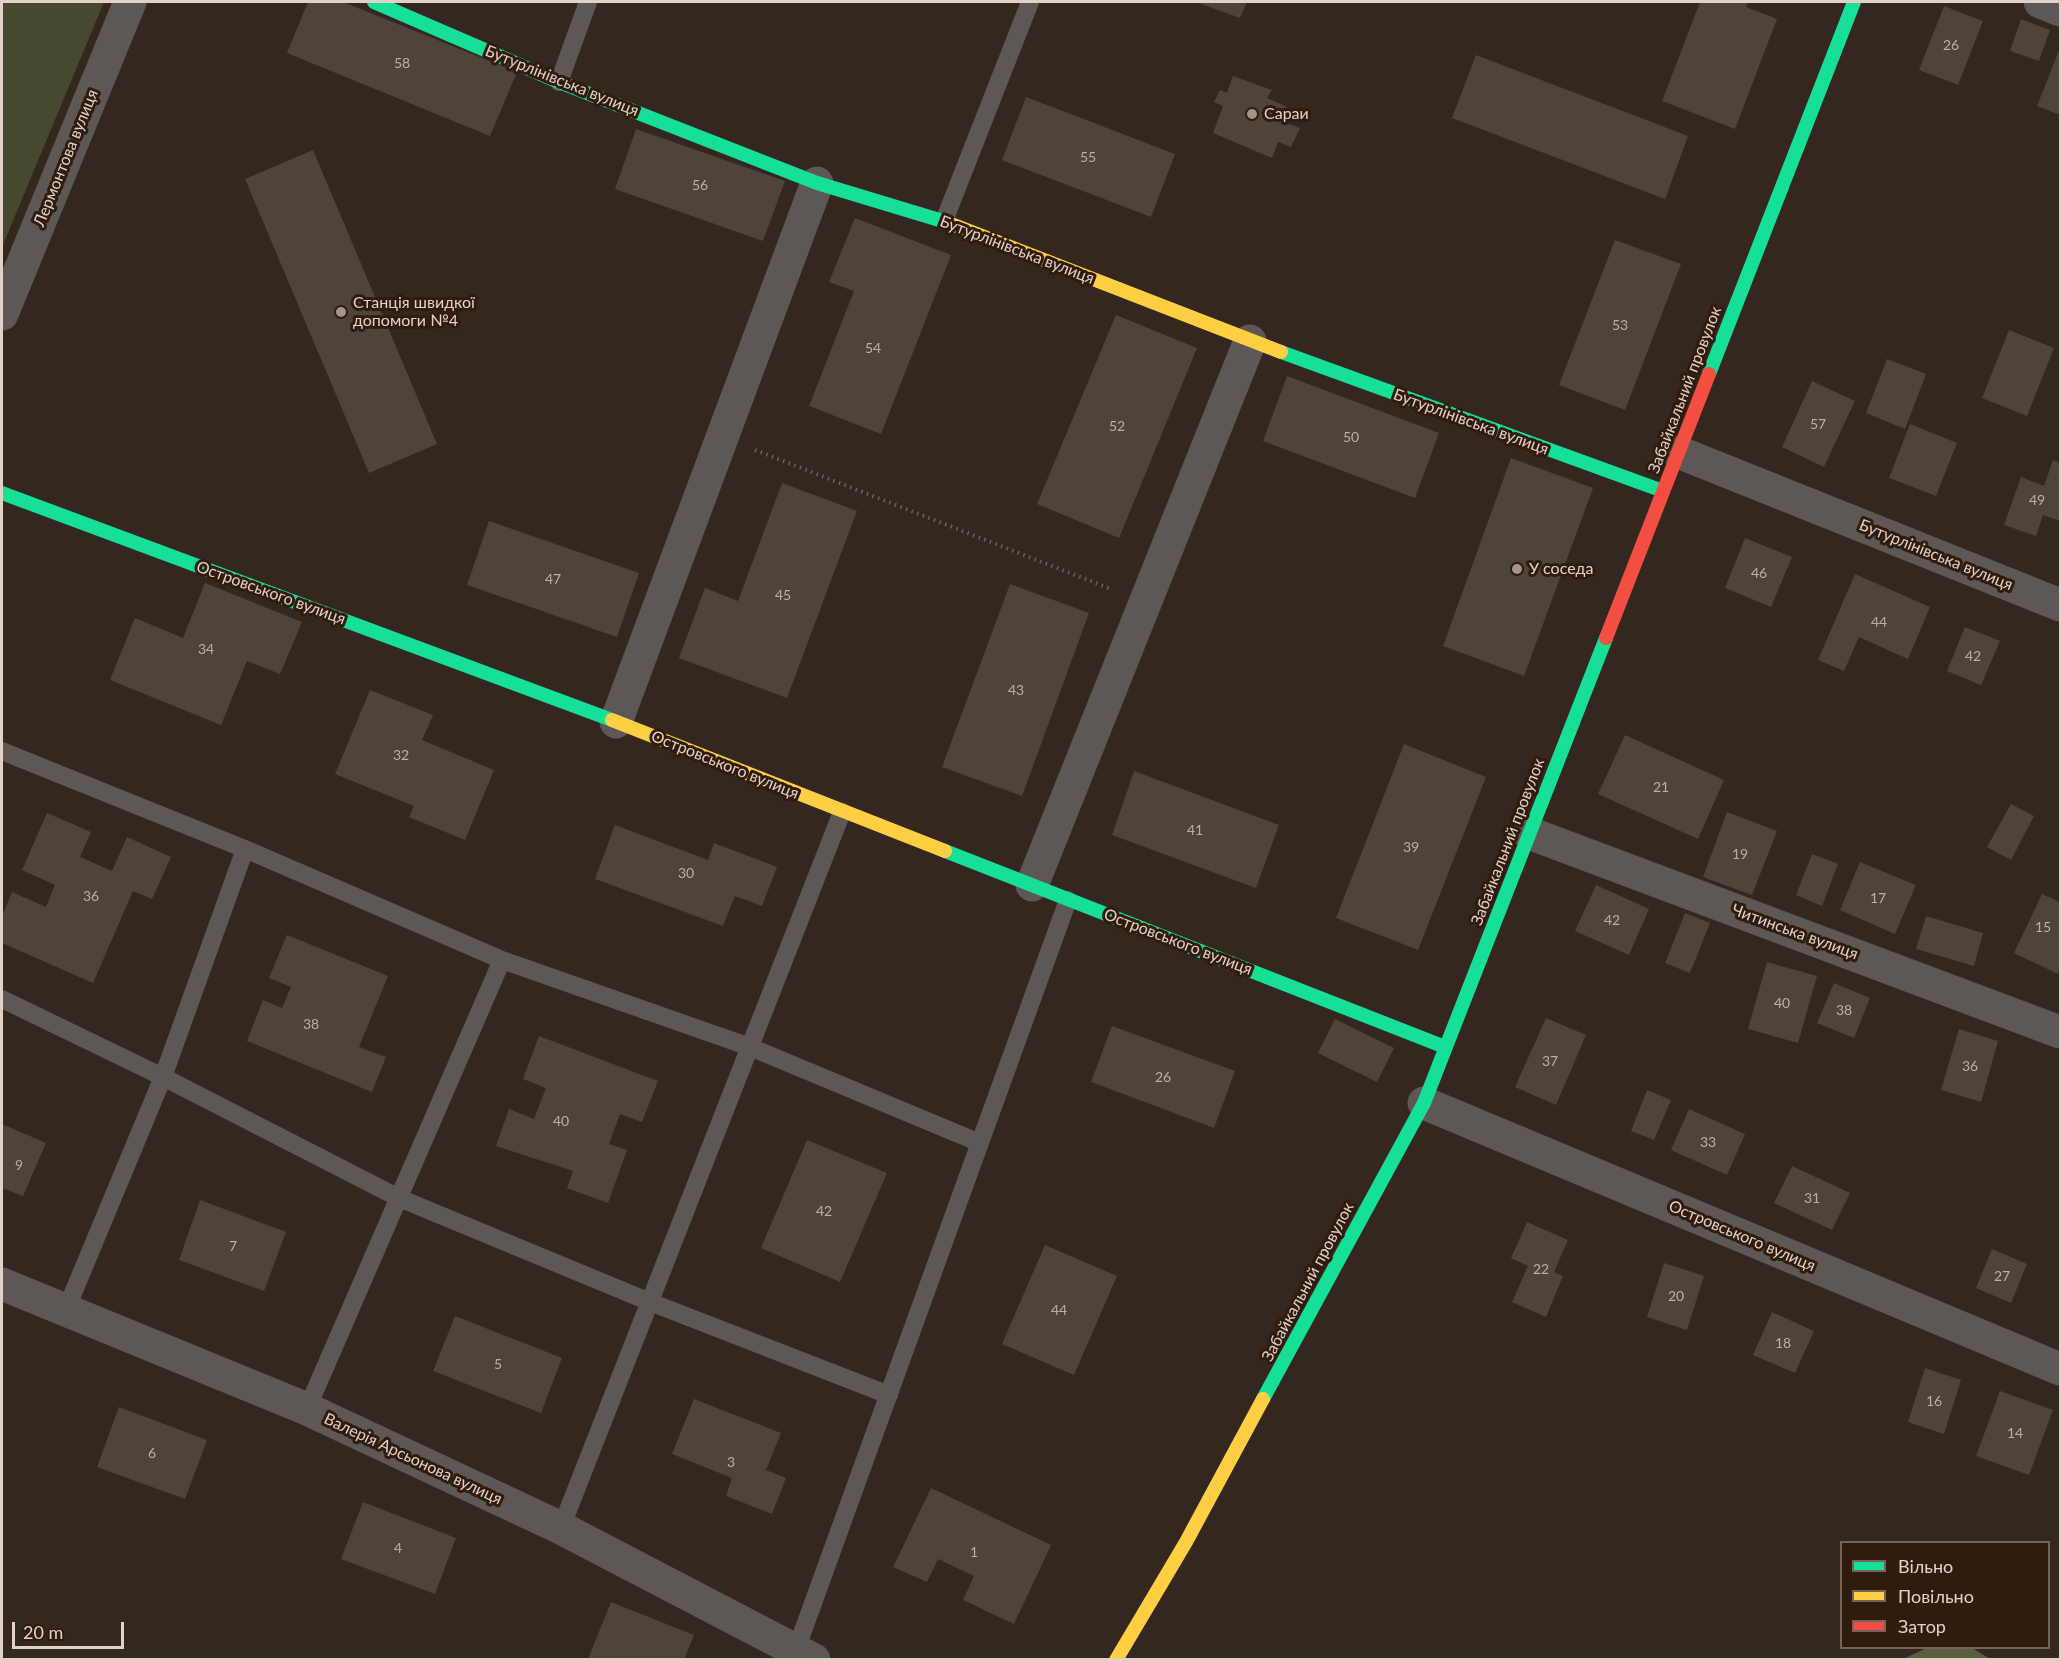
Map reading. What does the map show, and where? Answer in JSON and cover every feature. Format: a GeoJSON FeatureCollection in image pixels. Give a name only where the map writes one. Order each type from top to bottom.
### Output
{"type":"FeatureCollection","features":[{"type":"Feature","properties":{"kind":"street","name":"Лермонтова вулиця"},"geometry":{"type":"LineString","coordinates":[[2,314],[130,2]]}},
{"type":"Feature","properties":{"kind":"street","name":"Бутурлінівська вулиця"},"geometry":{"type":"LineString","coordinates":[[374,2],[559,82],[817,183],[944,221],[1250,341],[1663,491]]}},
{"type":"Feature","properties":{"kind":"street","name":"Забайкальний провулок"},"geometry":{"type":"LineString","coordinates":[[1116,1659],[1186,1542],[1424,1103],[1854,2]]}},
{"type":"Feature","properties":{"kind":"street"},"geometry":{"type":"LineString","coordinates":[[2040,2],[2061,10]]}},
{"type":"Feature","properties":{"kind":"street"},"geometry":{"type":"LineString","coordinates":[[616,722],[817,183]]}},
{"type":"Feature","properties":{"kind":"street"},"geometry":{"type":"LineString","coordinates":[[1032,885],[1250,341]]}},
{"type":"Feature","properties":{"kind":"street","name":"Бутурлінівська вулиця"},"geometry":{"type":"LineString","coordinates":[[1678,452],[2061,605]]}},
{"type":"Feature","properties":{"kind":"street","name":"Островського вулиця"},"geometry":{"type":"LineString","coordinates":[[2,493],[616,722],[1445,1047]]}},
{"type":"Feature","properties":{"kind":"street","name":"Читинська вулиця"},"geometry":{"type":"LineString","coordinates":[[1529,833],[2061,1032]]}},
{"type":"Feature","properties":{"kind":"street","name":"Островського вулиця"},"geometry":{"type":"LineString","coordinates":[[1424,1103],[2061,1370]]}},
{"type":"Feature","properties":{"kind":"street","name":"Валерія Арсьонова вулиця"},"geometry":{"type":"LineString","coordinates":[[2,1284],[307,1409],[561,1528],[805,1655]]}},
{"type":"Feature","properties":{"kind":"lane"},"geometry":{"type":"LineString","coordinates":[[559,82],[588,2]]}},
{"type":"Feature","properties":{"kind":"lane"},"geometry":{"type":"LineString","coordinates":[[944,221],[1030,2]]}},
{"type":"Feature","properties":{"kind":"lane"},"geometry":{"type":"LineString","coordinates":[[2,751],[245,849],[502,960],[750,1047],[980,1143]]}},
{"type":"Feature","properties":{"kind":"lane"},"geometry":{"type":"LineString","coordinates":[[561,1528],[842,812]]}},
{"type":"Feature","properties":{"kind":"lane"},"geometry":{"type":"LineString","coordinates":[[66,1310],[163,1077],[245,849]]}},
{"type":"Feature","properties":{"kind":"lane"},"geometry":{"type":"LineString","coordinates":[[805,1655],[888,1395],[1068,900]]}},
{"type":"Feature","properties":{"kind":"lane"},"geometry":{"type":"LineString","coordinates":[[307,1409],[502,960]]}},
{"type":"Feature","properties":{"kind":"lane"},"geometry":{"type":"LineString","coordinates":[[2,999],[163,1077],[399,1198],[650,1302],[888,1395]]}},
{"type":"Feature","properties":{"kind":"path"},"geometry":{"type":"LineString","coordinates":[[723,437],[1145,603]]}},
{"type":"Feature","properties":{"kind":"green space"},"geometry":{"type":"Polygon","coordinates":[[[2,2],[104,2],[2,247],[2,2]]]}},
{"type":"Feature","properties":{"kind":"green space"},"geometry":{"type":"Polygon","coordinates":[[[1925,1649],[1974,1649],[1990,1659],[1903,1659],[1925,1649]]]}},
{"type":"Feature","properties":{"kind":"building"},"geometry":{"type":"Polygon","coordinates":[[[308,2],[343,2],[517,72],[490,136],[287,53],[308,2]]]}},
{"type":"Feature","properties":{"kind":"building"},"geometry":{"type":"Polygon","coordinates":[[[1196,2],[1247,2],[1240,18],[1196,2]]]}},
{"type":"Feature","properties":{"kind":"building"},"geometry":{"type":"Polygon","coordinates":[[[1700,2],[1748,2],[1746,7],[1777,19],[1735,129],[1662,101],[1700,2]]]}},
{"type":"Feature","properties":{"kind":"building"},"geometry":{"type":"Polygon","coordinates":[[[1944,6],[1983,21],[1958,85],[1919,70],[1944,6]]]}},
{"type":"Feature","properties":{"kind":"building"},"geometry":{"type":"Polygon","coordinates":[[[2021,19],[2050,30],[2039,61],[2010,51],[2021,19]]]}},
{"type":"Feature","properties":{"kind":"building"},"geometry":{"type":"Polygon","coordinates":[[[2060,48],[2060,115],[2037,106],[2060,48]]]}},
{"type":"Feature","properties":{"kind":"building"},"geometry":{"type":"Polygon","coordinates":[[[1476,55],[1688,136],[1665,199],[1452,118],[1476,55]]]}},
{"type":"Feature","properties":{"kind":"building","name":"Сараи"},"geometry":{"type":"Polygon","coordinates":[[[1233,76],[1272,90],[1267,98],[1287,107],[1280,121],[1300,128],[1291,147],[1278,142],[1272,158],[1213,133],[1223,106],[1214,102],[1220,90],[1227,93],[1233,76]]]}},
{"type":"Feature","properties":{"kind":"building"},"geometry":{"type":"Polygon","coordinates":[[[1026,97],[1175,154],[1151,217],[1002,160],[1026,97]]]}},
{"type":"Feature","properties":{"kind":"building"},"geometry":{"type":"Polygon","coordinates":[[[636,129],[785,181],[763,241],[615,189],[636,129]]]}},
{"type":"Feature","properties":{"kind":"building","name":"Станція швидкої допомоги №4"},"geometry":{"type":"Polygon","coordinates":[[[313,150],[437,444],[369,473],[245,179],[313,150]]]}},
{"type":"Feature","properties":{"kind":"building"},"geometry":{"type":"Polygon","coordinates":[[[855,218],[951,255],[881,434],[809,406],[854,291],[829,282],[855,218]]]}},
{"type":"Feature","properties":{"kind":"building"},"geometry":{"type":"Polygon","coordinates":[[[1615,240],[1681,264],[1625,410],[1559,385],[1615,240]]]}},
{"type":"Feature","properties":{"kind":"building"},"geometry":{"type":"Polygon","coordinates":[[[1116,315],[1197,348],[1119,538],[1037,504],[1116,315]]]}},
{"type":"Feature","properties":{"kind":"building"},"geometry":{"type":"Polygon","coordinates":[[[2009,330],[2054,348],[2027,416],[1982,398],[2009,330]]]}},
{"type":"Feature","properties":{"kind":"building"},"geometry":{"type":"Polygon","coordinates":[[[1887,359],[1926,374],[1905,429],[1866,413],[1887,359]]]}},
{"type":"Feature","properties":{"kind":"building"},"geometry":{"type":"Polygon","coordinates":[[[1287,376],[1439,433],[1415,498],[1263,441],[1287,376]]]}},
{"type":"Feature","properties":{"kind":"building"},"geometry":{"type":"Polygon","coordinates":[[[1812,381],[1855,401],[1824,467],[1782,447],[1812,381]]]}},
{"type":"Feature","properties":{"kind":"building"},"geometry":{"type":"Polygon","coordinates":[[[1910,424],[1957,443],[1936,496],[1889,478],[1910,424]]]}},
{"type":"Feature","properties":{"kind":"building"},"geometry":{"type":"Polygon","coordinates":[[[1511,458],[1593,488],[1524,676],[1443,646],[1511,458]]]}},
{"type":"Feature","properties":{"kind":"building"},"geometry":{"type":"Polygon","coordinates":[[[2053,460],[2060,463],[2060,521],[2043,515],[2036,536],[2004,525],[2021,477],[2044,486],[2053,460]]]}},
{"type":"Feature","properties":{"kind":"building"},"geometry":{"type":"Polygon","coordinates":[[[782,483],[857,511],[787,698],[679,658],[705,588],[738,601],[782,483]]]}},
{"type":"Feature","properties":{"kind":"building"},"geometry":{"type":"Polygon","coordinates":[[[489,521],[639,573],[617,637],[467,585],[489,521]]]}},
{"type":"Feature","properties":{"kind":"building"},"geometry":{"type":"Polygon","coordinates":[[[1745,538],[1792,557],[1771,607],[1725,588],[1745,538]]]}},
{"type":"Feature","properties":{"kind":"building"},"geometry":{"type":"Polygon","coordinates":[[[1855,574],[1930,607],[1908,659],[1859,637],[1844,671],[1818,660],[1855,574]]]}},
{"type":"Feature","properties":{"kind":"building"},"geometry":{"type":"Polygon","coordinates":[[[205,583],[302,622],[280,674],[247,661],[221,725],[110,680],[135,618],[183,638],[205,583]]]}},
{"type":"Feature","properties":{"kind":"building"},"geometry":{"type":"Polygon","coordinates":[[[1010,584],[1089,613],[1022,796],[942,767],[1010,584]]]}},
{"type":"Feature","properties":{"kind":"building"},"geometry":{"type":"Polygon","coordinates":[[[1965,627],[2000,641],[1981,685],[1947,671],[1965,627]]]}},
{"type":"Feature","properties":{"kind":"building"},"geometry":{"type":"Polygon","coordinates":[[[370,690],[433,715],[422,740],[494,770],[465,840],[409,817],[414,806],[335,774],[370,690]]]}},
{"type":"Feature","properties":{"kind":"building"},"geometry":{"type":"Polygon","coordinates":[[[1625,735],[1724,780],[1698,839],[1598,794],[1625,735]]]}},
{"type":"Feature","properties":{"kind":"building"},"geometry":{"type":"Polygon","coordinates":[[[1404,744],[1486,777],[1418,950],[1336,918],[1404,744]]]}},
{"type":"Feature","properties":{"kind":"building"},"geometry":{"type":"Polygon","coordinates":[[[1134,771],[1279,825],[1256,888],[1112,835],[1134,771]]]}},
{"type":"Feature","properties":{"kind":"building"},"geometry":{"type":"Polygon","coordinates":[[[2011,804],[2034,816],[2011,860],[1987,847],[2011,804]]]}},
{"type":"Feature","properties":{"kind":"building"},"geometry":{"type":"Polygon","coordinates":[[[1727,812],[1777,831],[1752,895],[1703,877],[1727,812]]]}},
{"type":"Feature","properties":{"kind":"building"},"geometry":{"type":"Polygon","coordinates":[[[47,813],[91,832],[80,857],[112,871],[127,837],[171,857],[152,899],[133,891],[93,983],[2,943],[2,916],[12,892],[46,907],[55,885],[22,870],[47,813]]]}},
{"type":"Feature","properties":{"kind":"building"},"geometry":{"type":"Polygon","coordinates":[[[615,825],[708,860],[714,843],[777,867],[762,906],[735,896],[723,926],[595,879],[615,825]]]}},
{"type":"Feature","properties":{"kind":"building"},"geometry":{"type":"Polygon","coordinates":[[[1812,854],[1838,864],[1822,906],[1796,895],[1812,854]]]}},
{"type":"Feature","properties":{"kind":"building"},"geometry":{"type":"Polygon","coordinates":[[[1860,862],[1916,885],[1895,934],[1840,910],[1860,862]]]}},
{"type":"Feature","properties":{"kind":"building"},"geometry":{"type":"Polygon","coordinates":[[[1596,885],[1649,909],[1629,955],[1575,931],[1596,885]]]}},
{"type":"Feature","properties":{"kind":"building"},"geometry":{"type":"Polygon","coordinates":[[[2042,894],[2060,902],[2060,967],[2058,974],[2014,953],[2042,894]]]}},
{"type":"Feature","properties":{"kind":"building"},"geometry":{"type":"Polygon","coordinates":[[[1685,913],[1710,923],[1690,973],[1665,963],[1685,913]]]}},
{"type":"Feature","properties":{"kind":"building"},"geometry":{"type":"Polygon","coordinates":[[[1926,916],[1983,933],[1974,966],[1916,949],[1926,916]]]}},
{"type":"Feature","properties":{"kind":"building"},"geometry":{"type":"Polygon","coordinates":[[[287,935],[388,976],[359,1047],[386,1057],[372,1092],[247,1041],[263,1000],[282,1008],[291,987],[269,978],[287,935]]]}},
{"type":"Feature","properties":{"kind":"building"},"geometry":{"type":"Polygon","coordinates":[[[1767,962],[1817,976],[1798,1043],[1748,1029],[1767,962]]]}},
{"type":"Feature","properties":{"kind":"building"},"geometry":{"type":"Polygon","coordinates":[[[1834,983],[1870,998],[1854,1038],[1817,1023],[1834,983]]]}},
{"type":"Feature","properties":{"kind":"building"},"geometry":{"type":"Polygon","coordinates":[[[1546,1018],[1586,1035],[1556,1105],[1515,1087],[1546,1018]]]}},
{"type":"Feature","properties":{"kind":"building"},"geometry":{"type":"Polygon","coordinates":[[[1335,1019],[1394,1048],[1377,1082],[1318,1053],[1335,1019]]]}},
{"type":"Feature","properties":{"kind":"building"},"geometry":{"type":"Polygon","coordinates":[[[1112,1026],[1235,1071],[1214,1128],[1091,1082],[1112,1026]]]}},
{"type":"Feature","properties":{"kind":"building"},"geometry":{"type":"Polygon","coordinates":[[[1959,1029],[1998,1041],[1981,1102],[1941,1090],[1959,1029]]]}},
{"type":"Feature","properties":{"kind":"building"},"geometry":{"type":"Polygon","coordinates":[[[539,1036],[658,1081],[642,1122],[620,1114],[609,1144],[627,1150],[608,1203],[567,1188],[573,1171],[496,1146],[509,1109],[534,1119],[546,1088],[523,1079],[539,1036]]]}},
{"type":"Feature","properties":{"kind":"building"},"geometry":{"type":"Polygon","coordinates":[[[1647,1090],[1671,1100],[1654,1140],[1631,1131],[1647,1090]]]}},
{"type":"Feature","properties":{"kind":"building"},"geometry":{"type":"Polygon","coordinates":[[[1689,1109],[1745,1134],[1727,1175],[1671,1150],[1689,1109]]]}},
{"type":"Feature","properties":{"kind":"building"},"geometry":{"type":"Polygon","coordinates":[[[2,1124],[46,1143],[23,1196],[2,1188],[2,1124]]]}},
{"type":"Feature","properties":{"kind":"building"},"geometry":{"type":"Polygon","coordinates":[[[807,1140],[887,1173],[840,1282],[761,1248],[807,1140]]]}},
{"type":"Feature","properties":{"kind":"building"},"geometry":{"type":"Polygon","coordinates":[[[1792,1166],[1850,1193],[1832,1230],[1774,1203],[1792,1166]]]}},
{"type":"Feature","properties":{"kind":"building"},"geometry":{"type":"Polygon","coordinates":[[[200,1200],[286,1232],[264,1291],[179,1260],[200,1200]]]}},
{"type":"Feature","properties":{"kind":"building"},"geometry":{"type":"Polygon","coordinates":[[[1527,1222],[1568,1240],[1554,1272],[1563,1276],[1546,1317],[1512,1302],[1528,1266],[1511,1258],[1527,1222]]]}},
{"type":"Feature","properties":{"kind":"building"},"geometry":{"type":"Polygon","coordinates":[[[1045,1245],[1117,1276],[1074,1375],[1002,1344],[1045,1245]]]}},
{"type":"Feature","properties":{"kind":"building"},"geometry":{"type":"Polygon","coordinates":[[[1992,1249],[2027,1264],[2011,1303],[1976,1288],[1992,1249]]]}},
{"type":"Feature","properties":{"kind":"building"},"geometry":{"type":"Polygon","coordinates":[[[1664,1263],[1704,1276],[1687,1330],[1647,1317],[1664,1263]]]}},
{"type":"Feature","properties":{"kind":"building"},"geometry":{"type":"Polygon","coordinates":[[[1772,1312],[1814,1331],[1795,1373],[1753,1355],[1772,1312]]]}},
{"type":"Feature","properties":{"kind":"building"},"geometry":{"type":"Polygon","coordinates":[[[455,1316],[562,1358],[541,1413],[433,1371],[455,1316]]]}},
{"type":"Feature","properties":{"kind":"building"},"geometry":{"type":"Polygon","coordinates":[[[1925,1368],[1961,1380],[1944,1434],[1908,1422],[1925,1368]]]}},
{"type":"Feature","properties":{"kind":"building"},"geometry":{"type":"Polygon","coordinates":[[[2000,1391],[2053,1410],[2029,1475],[1976,1456],[2000,1391]]]}},
{"type":"Feature","properties":{"kind":"building"},"geometry":{"type":"Polygon","coordinates":[[[694,1399],[781,1433],[766,1470],[786,1478],[772,1514],[726,1496],[732,1478],[672,1454],[694,1399]]]}},
{"type":"Feature","properties":{"kind":"building"},"geometry":{"type":"Polygon","coordinates":[[[119,1407],[207,1440],[185,1499],[97,1467],[119,1407]]]}},
{"type":"Feature","properties":{"kind":"building"},"geometry":{"type":"Polygon","coordinates":[[[931,1488],[1051,1545],[1014,1624],[963,1600],[974,1576],[938,1559],[927,1582],[893,1567],[931,1488]]]}},
{"type":"Feature","properties":{"kind":"building"},"geometry":{"type":"Polygon","coordinates":[[[363,1502],[456,1538],[435,1594],[341,1559],[363,1502]]]}},
{"type":"Feature","properties":{"kind":"building"},"geometry":{"type":"Polygon","coordinates":[[[611,1602],[694,1635],[684,1660],[588,1659],[611,1602]]]}},
{"type":"Feature","properties":{"kind":"traffic: fast"},"geometry":{"type":"LineString","coordinates":[[374,2],[559,82],[817,183],[946,222]]}},
{"type":"Feature","properties":{"kind":"traffic: fast"},"geometry":{"type":"LineString","coordinates":[[1709,374],[1854,2]]}},
{"type":"Feature","properties":{"kind":"traffic: fast"},"geometry":{"type":"LineString","coordinates":[[1281,352],[1663,491]]}},
{"type":"Feature","properties":{"kind":"traffic: fast"},"geometry":{"type":"LineString","coordinates":[[2,493],[612,720]]}},
{"type":"Feature","properties":{"kind":"traffic: fast"},"geometry":{"type":"LineString","coordinates":[[1263,1399],[1424,1103],[1606,638]]}},
{"type":"Feature","properties":{"kind":"traffic: fast"},"geometry":{"type":"LineString","coordinates":[[945,851],[1445,1047]]}},
{"type":"Feature","properties":{"kind":"traffic: slow"},"geometry":{"type":"LineString","coordinates":[[946,222],[1281,352]]}},
{"type":"Feature","properties":{"kind":"traffic: slow"},"geometry":{"type":"LineString","coordinates":[[612,720],[945,851]]}},
{"type":"Feature","properties":{"kind":"traffic: slow"},"geometry":{"type":"LineString","coordinates":[[1116,1660],[1186,1542],[1263,1399]]}},
{"type":"Feature","properties":{"kind":"traffic: jam"},"geometry":{"type":"LineString","coordinates":[[1606,638],[1709,374]]}},
{"type":"Feature","properties":{"kind":"place","name":"Сараи"},"geometry":{"type":"Point","coordinates":[1252,114]}},
{"type":"Feature","properties":{"kind":"place","name":"Станція швидкої допомоги №4"},"geometry":{"type":"Point","coordinates":[341,312]}},
{"type":"Feature","properties":{"kind":"place","name":"У соседа"},"geometry":{"type":"Point","coordinates":[1517,569]}}]}
